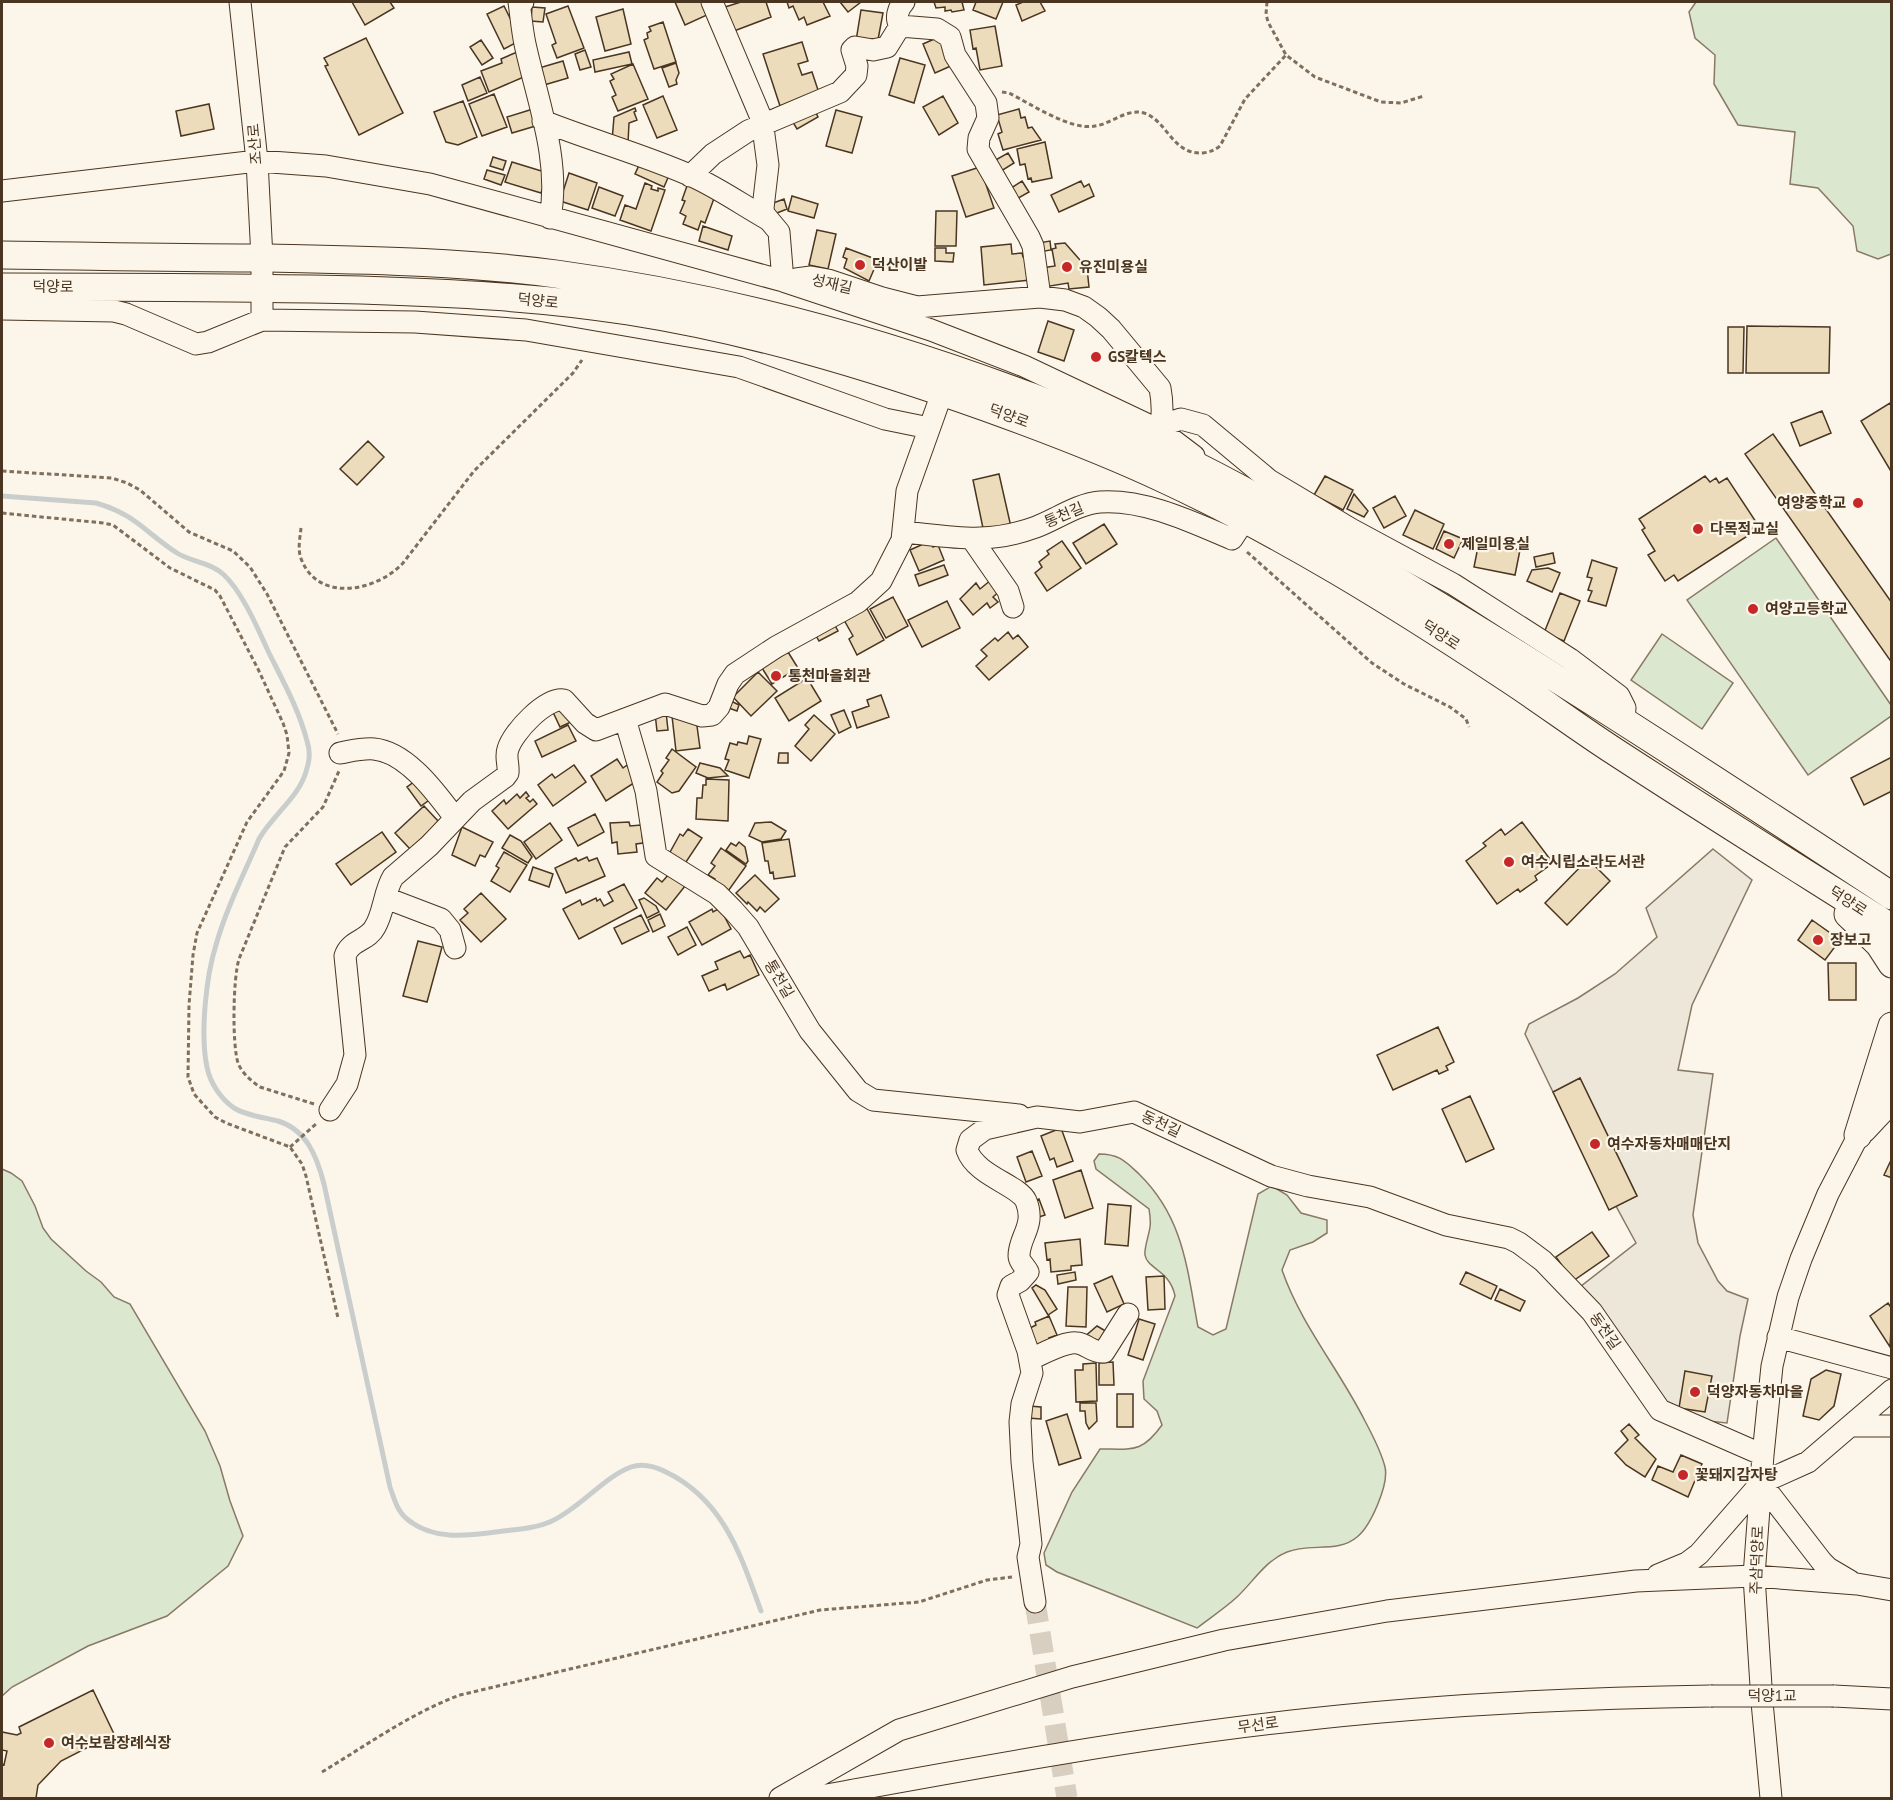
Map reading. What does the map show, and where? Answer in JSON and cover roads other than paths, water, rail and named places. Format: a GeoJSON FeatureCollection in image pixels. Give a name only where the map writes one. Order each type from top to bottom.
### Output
{"type":"FeatureCollection","features":[{"type":"Feature","properties":{"kind":"main road","name":"덕양로"},"geometry":{"type":"LineString","coordinates":[[2,255],[379,260],[554,273],[746,309],[863,339],[952,367],[1119,430],[1157,438],[1333,542],[1624,720],[1892,896]]}},
{"type":"Feature","properties":{"kind":"main road","name":"덕양로"},"geometry":{"type":"LineString","coordinates":[[2,287],[262,287],[480,295],[629,311],[744,335],[852,362],[942,392],[1115,457],[1166,479],[1238,529],[1373,592],[1505,676],[1611,749],[1892,928]]}},
{"type":"Feature","properties":{"kind":"main road"},"geometry":{"type":"LineString","coordinates":[[1611,749],[1624,720]]}},
{"type":"Feature","properties":{"kind":"main road"},"geometry":{"type":"LineString","coordinates":[[1804,872],[1879,944],[1892,964]]}},
{"type":"Feature","properties":{"kind":"main road"},"geometry":{"type":"LineString","coordinates":[[1858,1135],[1892,1026]]}},
{"type":"Feature","properties":{"kind":"main road"},"geometry":{"type":"LineString","coordinates":[[1858,1135],[1892,1098]]}},
{"type":"Feature","properties":{"kind":"street","name":"조산로"},"geometry":{"type":"LineString","coordinates":[[240,2],[257,160],[262,258],[262,320]]}},
{"type":"Feature","properties":{"kind":"street"},"geometry":{"type":"LineString","coordinates":[[520,2],[524,42],[543,121],[552,176],[550,218]]}},
{"type":"Feature","properties":{"kind":"street"},"geometry":{"type":"LineString","coordinates":[[712,2],[723,23],[763,124],[768,165],[763,208],[781,239],[783,281]]}},
{"type":"Feature","properties":{"kind":"street"},"geometry":{"type":"LineString","coordinates":[[690,176],[703,162],[730,142],[763,124],[840,92],[856,75],[852,50],[855,47],[873,50],[887,47],[900,26],[898,16],[900,6],[904,2]]}},
{"type":"Feature","properties":{"kind":"street"},"geometry":{"type":"LineString","coordinates":[[900,26],[927,27],[947,34],[956,55],[983,95],[988,118],[979,138],[978,149],[1033,246],[1040,297]]}},
{"type":"Feature","properties":{"kind":"street"},"geometry":{"type":"LineString","coordinates":[[543,121],[690,176],[769,220]]}},
{"type":"Feature","properties":{"kind":"street","name":"덕양로"},"geometry":{"type":"LineString","coordinates":[[2,191],[257,160],[326,166],[430,184],[783,281],[931,330],[1024,366],[1157,438]]}},
{"type":"Feature","properties":{"kind":"street","name":"성재길"},"geometry":{"type":"LineString","coordinates":[[783,281],[819,278],[917,307],[1040,297],[1065,300],[1084,307],[1111,329],[1160,388],[1162,396],[1157,438]]}},
{"type":"Feature","properties":{"kind":"street"},"geometry":{"type":"LineString","coordinates":[[2,309],[114,311],[196,344],[208,342],[262,320],[449,324],[526,330],[739,368],[885,419],[929,428]]}},
{"type":"Feature","properties":{"kind":"street"},"geometry":{"type":"LineString","coordinates":[[327,1113],[347,1084],[355,1055],[345,956],[350,946],[365,938],[375,928],[393,877],[429,846],[472,801],[505,777],[509,769],[507,750],[515,735],[527,720],[555,700],[564,700],[589,726],[596,730],[665,704],[702,716],[712,715],[719,707],[731,678],[740,670],[776,647],[858,602],[876,587],[885,575],[902,540],[907,491],[952,367]]}},
{"type":"Feature","properties":{"kind":"street"},"geometry":{"type":"LineString","coordinates":[[1157,438],[1169,423],[1181,419],[1195,422],[1209,429],[1269,480],[1454,584],[1569,659],[1619,696],[1625,708],[1624,720]]}},
{"type":"Feature","properties":{"kind":"street","name":"통천길"},"geometry":{"type":"LineString","coordinates":[[904,531],[972,539],[997,538],[1036,527],[1086,504],[1106,501],[1145,507],[1181,518],[1238,529]]}},
{"type":"Feature","properties":{"kind":"street"},"geometry":{"type":"LineString","coordinates":[[972,539],[1008,591],[1013,607]]}},
{"type":"Feature","properties":{"kind":"street","name":"통천길"},"geometry":{"type":"LineString","coordinates":[[625,719],[646,791],[656,855],[717,894],[734,910],[748,927],[810,1031],[858,1091],[873,1100],[1037,1117]]}},
{"type":"Feature","properties":{"kind":"street"},"geometry":{"type":"LineString","coordinates":[[340,753],[374,749],[394,756],[428,782],[455,818]]}},
{"type":"Feature","properties":{"kind":"street"},"geometry":{"type":"LineString","coordinates":[[386,898],[441,919],[450,930],[455,948]]}},
{"type":"Feature","properties":{"kind":"street","name":"주삼덕양로"},"geometry":{"type":"LineString","coordinates":[[1771,1798],[1754,1576],[1772,1366],[1801,1259],[1828,1194],[1858,1135],[1892,1080]]}},
{"type":"Feature","properties":{"kind":"street","name":"동천길"},"geometry":{"type":"LineString","coordinates":[[1035,1602],[1028,1557],[1031,1544],[1020,1422],[1022,1404],[1032,1377],[1030,1359],[1008,1295],[1011,1286],[1020,1281],[1028,1272],[1019,1256],[1029,1226],[1025,1201],[1020,1194],[993,1178],[972,1160],[967,1150],[970,1140],[985,1129],[1037,1117],[1080,1122],[1134,1112],[1271,1176],[1370,1197],[1446,1225],[1519,1242],[1543,1261],[1592,1312],[1660,1410],[1763,1455]]}},
{"type":"Feature","properties":{"kind":"street"},"geometry":{"type":"LineString","coordinates":[[1030,1359],[1074,1343],[1082,1344],[1097,1353],[1104,1352],[1128,1314]]}},
{"type":"Feature","properties":{"kind":"street"},"geometry":{"type":"LineString","coordinates":[[1778,1337],[1892,1368]]}},
{"type":"Feature","properties":{"kind":"street"},"geometry":{"type":"LineString","coordinates":[[1636,1581],[1673,1570],[1699,1554],[1761,1483],[1808,1462],[1892,1390]]}},
{"type":"Feature","properties":{"kind":"street"},"geometry":{"type":"LineString","coordinates":[[1851,1426],[1892,1426]]}},
{"type":"Feature","properties":{"kind":"street"},"geometry":{"type":"LineString","coordinates":[[1761,1483],[1828,1568],[1857,1584]]}},
{"type":"Feature","properties":{"kind":"street"},"geometry":{"type":"LineString","coordinates":[[780,1798],[899,1730],[1072,1677],[1224,1640],[1387,1611],[1636,1581],[1754,1576],[1857,1584],[1892,1590]]}},
{"type":"Feature","properties":{"kind":"street","name":"덕양1교"},"geometry":{"type":"LineString","coordinates":[[1711,1696],[1834,1696],[1892,1699]]}},
{"type":"Feature","properties":{"kind":"street","name":"무선로"},"geometry":{"type":"LineString","coordinates":[[810,1798],[1029,1758],[1290,1721],[1398,1710],[1515,1702],[1608,1697],[1711,1696]]}},
{"type":"Feature","properties":{"kind":"waterway"},"geometry":{"type":"LineString","coordinates":[[2,496],[96,503],[109,507],[131,518],[177,553],[218,570],[237,590],[249,611],[300,718],[309,748],[308,765],[299,787],[259,839],[220,932],[212,958],[207,989],[204,1023],[205,1054],[211,1079],[229,1104],[244,1113],[288,1125],[303,1138],[318,1164],[390,1487],[401,1512],[418,1526],[441,1534],[466,1535],[528,1528],[562,1515],[611,1478],[631,1467],[654,1467],[686,1484],[716,1514],[737,1550],[761,1611]]}},
{"type":"Feature","properties":{"kind":"tunnel"},"geometry":{"type":"LineString","coordinates":[[1035,1602],[1067,1798]]}},
{"type":"Feature","properties":{"kind":"place","name":"덕산이발"},"geometry":{"type":"Point","coordinates":[860,265]}},
{"type":"Feature","properties":{"kind":"place","name":"유진미용실"},"geometry":{"type":"Point","coordinates":[1067,267]}},
{"type":"Feature","properties":{"kind":"place","name":"GS칼텍스"},"geometry":{"type":"Point","coordinates":[1096,357]}},
{"type":"Feature","properties":{"kind":"place","name":"여양중학교"},"geometry":{"type":"Point","coordinates":[1858,503]}},
{"type":"Feature","properties":{"kind":"place","name":"다목적교실"},"geometry":{"type":"Point","coordinates":[1698,529]}},
{"type":"Feature","properties":{"kind":"place","name":"제일미용실"},"geometry":{"type":"Point","coordinates":[1449,544]}},
{"type":"Feature","properties":{"kind":"place","name":"여양고등학교"},"geometry":{"type":"Point","coordinates":[1753,609]}},
{"type":"Feature","properties":{"kind":"place","name":"통천마을회관"},"geometry":{"type":"Point","coordinates":[776,676]}},
{"type":"Feature","properties":{"kind":"place","name":"여수시립소라도서관"},"geometry":{"type":"Point","coordinates":[1509,862]}},
{"type":"Feature","properties":{"kind":"place","name":"장보고"},"geometry":{"type":"Point","coordinates":[1818,940]}},
{"type":"Feature","properties":{"kind":"place","name":"여수자동차매매단지"},"geometry":{"type":"Point","coordinates":[1595,1144]}},
{"type":"Feature","properties":{"kind":"place","name":"덕양자동차마을"},"geometry":{"type":"Point","coordinates":[1695,1392]}},
{"type":"Feature","properties":{"kind":"place","name":"꽃돼지감자탕"},"geometry":{"type":"Point","coordinates":[1683,1475]}},
{"type":"Feature","properties":{"kind":"place","name":"여수보람장례식장"},"geometry":{"type":"Point","coordinates":[49,1743]}}]}
